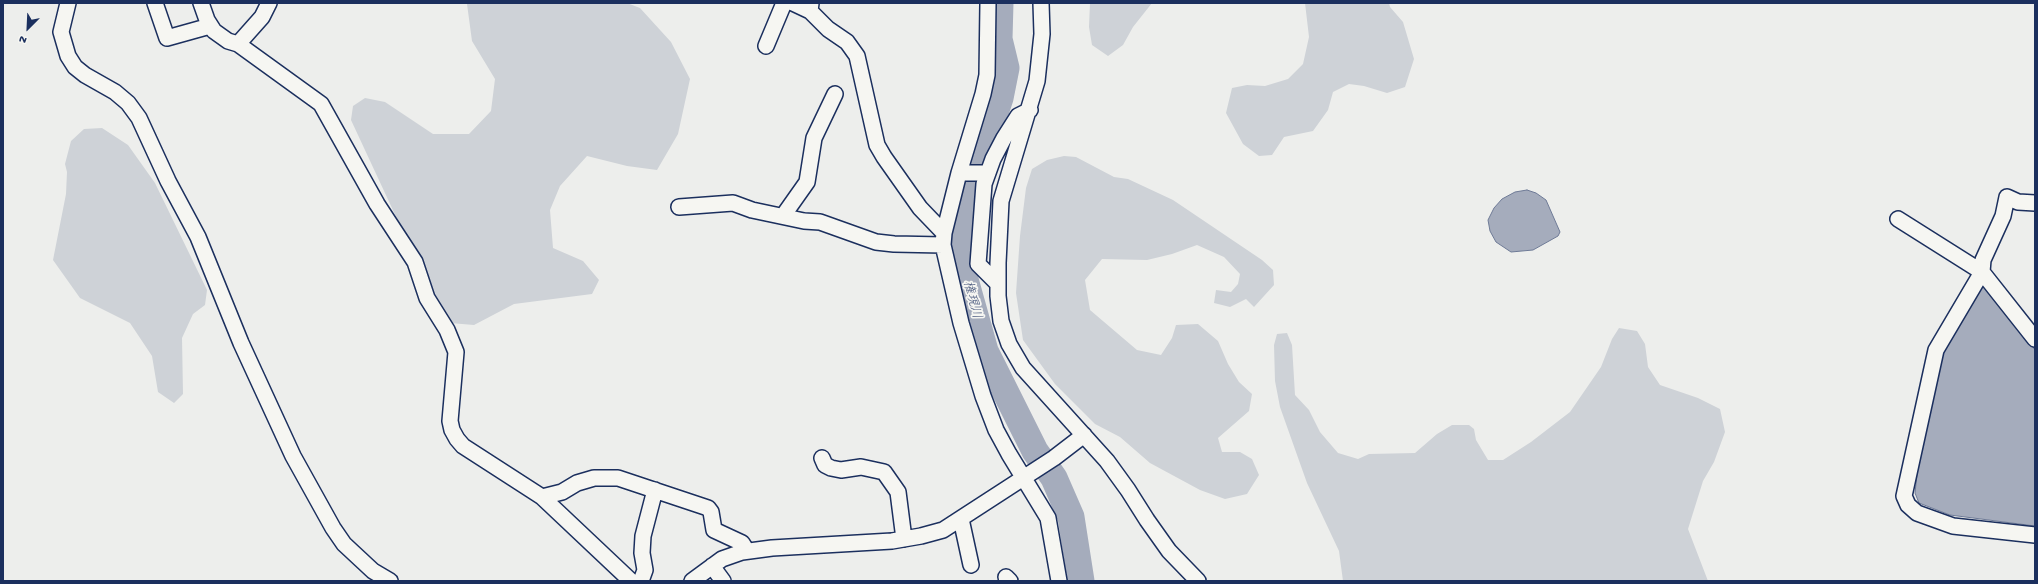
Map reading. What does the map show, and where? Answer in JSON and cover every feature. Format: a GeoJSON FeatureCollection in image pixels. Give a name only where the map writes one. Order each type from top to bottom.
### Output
{"type":"FeatureCollection","features":[{"type":"Feature","properties":{"kind":"street"},"geometry":{"type":"LineString","coordinates":[[68,3],[61,32],[68,56],[75,67],[85,75],[115,92],[128,103],[139,118],[168,181],[198,237],[241,343],[293,456],[333,528],[344,544],[373,571],[390,581]]}},
{"type":"Feature","properties":{"kind":"street"},"geometry":{"type":"LineString","coordinates":[[155,3],[167,38],[210,26]]}},
{"type":"Feature","properties":{"kind":"street"},"geometry":{"type":"LineString","coordinates":[[201,3],[210,26],[214,31],[228,41],[238,44],[321,104],[377,204],[415,262],[427,298],[447,330],[456,352],[450,421],[452,430],[457,439],[463,446],[542,497],[631,581]]}},
{"type":"Feature","properties":{"kind":"street"},"geometry":{"type":"LineString","coordinates":[[238,44],[262,17],[269,3]]}},
{"type":"Feature","properties":{"kind":"street"},"geometry":{"type":"LineString","coordinates":[[766,46],[784,3]]}},
{"type":"Feature","properties":{"kind":"street"},"geometry":{"type":"LineString","coordinates":[[793,3],[810,7],[828,29],[847,42],[857,56],[877,145],[943,239],[961,323],[983,396],[996,430],[1028,475],[1048,518],[1058,581]]}},
{"type":"Feature","properties":{"kind":"street"},"geometry":{"type":"LineString","coordinates":[[943,239],[974,173],[983,94],[986,82],[988,3]]}},
{"type":"Feature","properties":{"kind":"street"},"geometry":{"type":"LineString","coordinates":[[1042,3],[1042,34],[1037,81],[1030,110],[1007,178],[1001,201],[998,284],[1001,321],[1009,344],[1023,368],[1084,435],[1128,490],[1169,551],[1198,581]]}},
{"type":"Feature","properties":{"kind":"street"},"geometry":{"type":"LineString","coordinates":[[783,216],[807,182],[814,138],[835,94]]}},
{"type":"Feature","properties":{"kind":"street"},"geometry":{"type":"LineString","coordinates":[[974,173],[993,159],[1018,116],[1030,110]]}},
{"type":"Feature","properties":{"kind":"street"},"geometry":{"type":"LineString","coordinates":[[974,173],[984,184],[978,264],[998,284]]}},
{"type":"Feature","properties":{"kind":"street"},"geometry":{"type":"LineString","coordinates":[[2035,203],[2018,202],[2006,197],[2003,216],[1983,260],[1982,272],[1936,350],[1904,496],[1908,505],[1917,513],[1953,526],[2035,535]]}},
{"type":"Feature","properties":{"kind":"street"},"geometry":{"type":"LineString","coordinates":[[679,207],[732,203],[752,210],[820,222],[876,242],[894,244],[943,239]]}},
{"type":"Feature","properties":{"kind":"street"},"geometry":{"type":"LineString","coordinates":[[1898,219],[1982,272],[2035,339]]}},
{"type":"Feature","properties":{"kind":"street"},"geometry":{"type":"LineString","coordinates":[[692,581],[722,559],[747,551],[772,548],[846,545],[904,539],[943,530],[1054,458],[1084,435]]}},
{"type":"Feature","properties":{"kind":"street"},"geometry":{"type":"LineString","coordinates":[[822,458],[825,465],[831,468],[841,470],[861,467],[884,472],[898,492],[904,539]]}},
{"type":"Feature","properties":{"kind":"street"},"geometry":{"type":"LineString","coordinates":[[542,497],[562,492],[577,483],[594,478],[618,478],[708,508],[711,512],[714,530],[742,543],[747,551]]}},
{"type":"Feature","properties":{"kind":"street"},"geometry":{"type":"LineString","coordinates":[[642,581],[644,570],[642,553],[643,536],[655,490]]}},
{"type":"Feature","properties":{"kind":"street"},"geometry":{"type":"LineString","coordinates":[[961,519],[971,565]]}},
{"type":"Feature","properties":{"kind":"street"},"geometry":{"type":"LineString","coordinates":[[712,566],[723,581]]}},
{"type":"Feature","properties":{"kind":"shaded area"},"geometry":{"type":"Polygon","coordinates":[[[627,3],[640,8],[671,42],[690,79],[678,134],[657,170],[627,166],[587,156],[560,186],[550,210],[553,248],[583,261],[599,280],[592,294],[514,304],[474,325],[450,323],[432,306],[418,264],[351,120],[353,106],[365,98],[385,102],[433,134],[469,134],[491,111],[495,79],[472,41],[467,4],[627,3]]]}},
{"type":"Feature","properties":{"kind":"shaded area"},"geometry":{"type":"Polygon","coordinates":[[[1090,3],[1152,3],[1133,27],[1123,45],[1108,56],[1092,45],[1089,27],[1090,3]]]}},
{"type":"Feature","properties":{"kind":"shaded area"},"geometry":{"type":"Polygon","coordinates":[[[1305,3],[1389,3],[1390,7],[1403,22],[1414,59],[1405,87],[1387,93],[1364,86],[1349,84],[1333,92],[1328,110],[1313,131],[1284,137],[1272,155],[1259,156],[1243,144],[1226,113],[1232,88],[1247,85],[1265,86],[1288,79],[1303,64],[1309,37],[1305,3]]]}},
{"type":"Feature","properties":{"kind":"shaded area"},"geometry":{"type":"Polygon","coordinates":[[[102,128],[128,145],[155,183],[207,290],[205,305],[193,314],[182,338],[183,394],[174,403],[158,392],[152,356],[130,323],[80,298],[53,260],[66,194],[67,172],[65,164],[71,141],[84,129],[102,128]]]}},
{"type":"Feature","properties":{"kind":"shaded area"},"geometry":{"type":"Polygon","coordinates":[[[1064,156],[1076,157],[1114,177],[1128,179],[1173,200],[1262,260],[1273,270],[1274,285],[1254,307],[1246,299],[1230,307],[1214,303],[1216,290],[1231,292],[1238,284],[1240,274],[1224,257],[1197,245],[1172,254],[1147,260],[1102,259],[1085,280],[1090,310],[1137,350],[1161,355],[1172,338],[1176,325],[1198,324],[1218,341],[1228,364],[1239,382],[1252,394],[1249,411],[1218,438],[1222,452],[1240,452],[1252,459],[1259,475],[1247,494],[1225,499],[1200,490],[1150,463],[1120,437],[1095,424],[1055,384],[1023,340],[1016,293],[1020,236],[1026,188],[1032,169],[1047,160],[1064,156]]]}},
{"type":"Feature","properties":{"kind":"shaded area"},"geometry":{"type":"Polygon","coordinates":[[[1619,328],[1637,331],[1645,344],[1648,367],[1660,385],[1698,398],[1720,409],[1725,432],[1714,462],[1703,481],[1688,529],[1708,581],[1343,581],[1339,551],[1307,483],[1280,407],[1275,381],[1274,345],[1277,334],[1287,333],[1292,345],[1295,395],[1309,410],[1320,432],[1338,453],[1358,459],[1369,454],[1415,453],[1437,434],[1452,425],[1469,425],[1474,429],[1476,440],[1488,460],[1503,460],[1531,442],[1570,412],[1601,367],[1612,339],[1619,328]]]}},
{"type":"Feature","properties":{"kind":"water"},"geometry":{"type":"Polygon","coordinates":[[[1527,190],[1536,193],[1546,200],[1560,232],[1558,236],[1533,250],[1511,252],[1496,242],[1490,231],[1488,220],[1494,208],[1502,199],[1515,192],[1527,190]]]}},
{"type":"Feature","properties":{"kind":"water"},"geometry":{"type":"Polygon","coordinates":[[[1979,287],[1987,288],[2035,350],[2035,526],[1950,515],[1919,503],[1915,493],[1918,465],[1943,354],[1979,287]]]}},
{"type":"Feature","properties":{"kind":"waterway","name":"権現川"},"geometry":{"type":"LineString","coordinates":[[1000,3],[999,39],[1006,68],[1000,98],[990,128],[975,163],[968,189],[962,257],[964,276],[985,351],[1035,451],[1054,478],[1071,517],[1081,581]]}}]}
